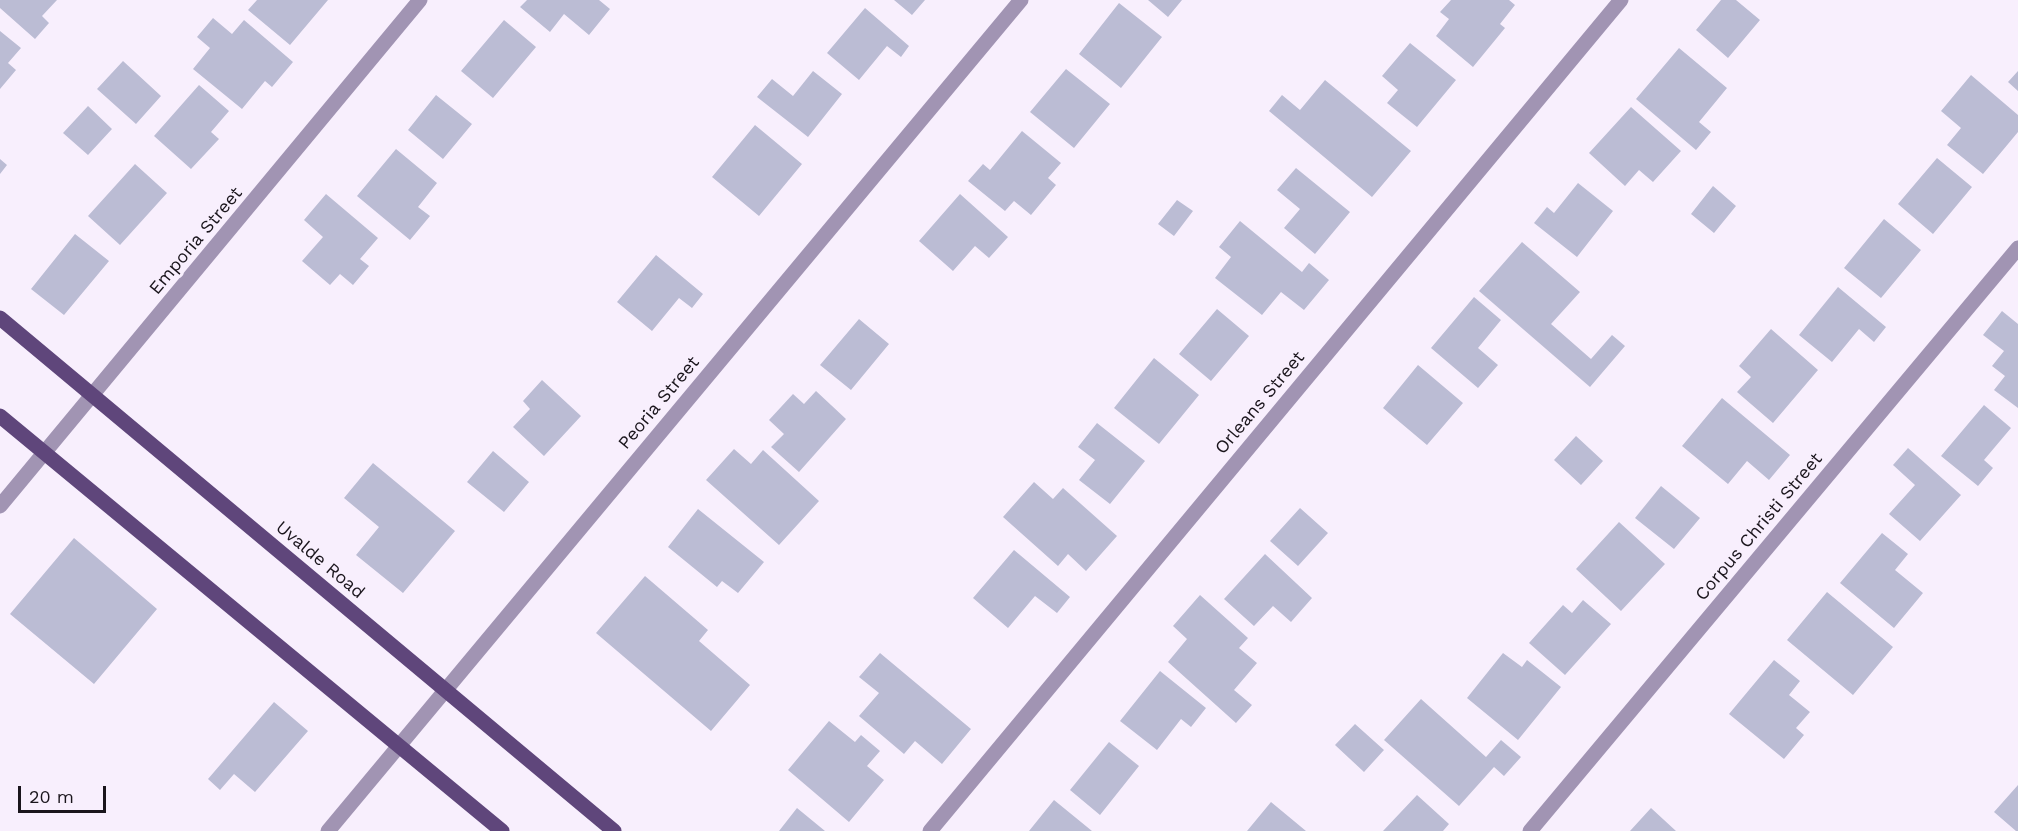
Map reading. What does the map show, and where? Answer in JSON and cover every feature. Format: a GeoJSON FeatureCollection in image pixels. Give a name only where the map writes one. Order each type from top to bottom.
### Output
{"type":"FeatureCollection","features":[{"type":"Feature","properties":{"kind":"main road","name":"Uvalde Road"},"geometry":{"type":"LineString","coordinates":[[0,318],[614,831]]}},
{"type":"Feature","properties":{"kind":"main road"},"geometry":{"type":"LineString","coordinates":[[0,416],[502,831]]}},
{"type":"Feature","properties":{"kind":"street","name":"Emporia Street"},"geometry":{"type":"LineString","coordinates":[[0,506],[420,0]]}},
{"type":"Feature","properties":{"kind":"street","name":"Peoria Street"},"geometry":{"type":"LineString","coordinates":[[328,831],[1021,0]]}},
{"type":"Feature","properties":{"kind":"street","name":"Orleans Street"},"geometry":{"type":"LineString","coordinates":[[930,831],[1621,0]]}},
{"type":"Feature","properties":{"kind":"street","name":"Corpus Christi Street"},"geometry":{"type":"LineString","coordinates":[[1530,831],[2018,248]]}},
{"type":"Feature","properties":{"kind":"building"},"geometry":{"type":"Polygon","coordinates":[[[0,0],[57,0],[42,16],[49,23],[35,39],[0,8],[0,0]]]}},
{"type":"Feature","properties":{"kind":"building"},"geometry":{"type":"Polygon","coordinates":[[[257,0],[328,0],[290,45],[248,10],[257,0]]]}},
{"type":"Feature","properties":{"kind":"building"},"geometry":{"type":"Polygon","coordinates":[[[527,0],[599,0],[610,9],[589,35],[564,14],[550,32],[520,7],[527,0]]]}},
{"type":"Feature","properties":{"kind":"building"},"geometry":{"type":"Polygon","coordinates":[[[894,0],[925,0],[912,15],[894,0]]]}},
{"type":"Feature","properties":{"kind":"building"},"geometry":{"type":"Polygon","coordinates":[[[1148,0],[1182,0],[1168,17],[1148,0]]]}},
{"type":"Feature","properties":{"kind":"building"},"geometry":{"type":"Polygon","coordinates":[[[1451,0],[1509,0],[1515,5],[1500,24],[1505,28],[1473,67],[1436,36],[1449,19],[1440,12],[1451,0]]]}},
{"type":"Feature","properties":{"kind":"building"},"geometry":{"type":"Polygon","coordinates":[[[1721,0],[1736,0],[1760,20],[1728,58],[1696,30],[1721,0]]]}},
{"type":"Feature","properties":{"kind":"building"},"geometry":{"type":"Polygon","coordinates":[[[1119,3],[1162,37],[1121,88],[1079,54],[1119,3]]]}},
{"type":"Feature","properties":{"kind":"building"},"geometry":{"type":"Polygon","coordinates":[[[865,8],[909,46],[901,57],[887,46],[859,80],[827,53],[865,8]]]}},
{"type":"Feature","properties":{"kind":"building"},"geometry":{"type":"Polygon","coordinates":[[[213,18],[232,34],[244,20],[293,62],[272,87],[265,81],[242,109],[193,69],[210,48],[197,37],[213,18]]]}},
{"type":"Feature","properties":{"kind":"building"},"geometry":{"type":"Polygon","coordinates":[[[504,20],[536,47],[493,98],[461,71],[504,20]]]}},
{"type":"Feature","properties":{"kind":"building"},"geometry":{"type":"Polygon","coordinates":[[[0,31],[21,48],[8,63],[16,70],[0,89],[0,31]]]}},
{"type":"Feature","properties":{"kind":"building"},"geometry":{"type":"Polygon","coordinates":[[[1410,43],[1456,80],[1417,127],[1387,103],[1398,90],[1382,76],[1410,43]]]}},
{"type":"Feature","properties":{"kind":"building"},"geometry":{"type":"Polygon","coordinates":[[[1679,48],[1727,88],[1699,122],[1711,132],[1696,150],[1636,99],[1679,48]]]}},
{"type":"Feature","properties":{"kind":"building"},"geometry":{"type":"Polygon","coordinates":[[[123,61],[161,96],[136,124],[97,89],[123,61]]]}},
{"type":"Feature","properties":{"kind":"building"},"geometry":{"type":"Polygon","coordinates":[[[1066,69],[1110,104],[1074,148],[1030,112],[1066,69]]]}},
{"type":"Feature","properties":{"kind":"building"},"geometry":{"type":"Polygon","coordinates":[[[813,71],[842,94],[808,137],[757,97],[772,79],[793,96],[813,71]]]}},
{"type":"Feature","properties":{"kind":"building"},"geometry":{"type":"Polygon","coordinates":[[[2018,71],[2018,91],[2008,82],[2018,71]]]}},
{"type":"Feature","properties":{"kind":"building"},"geometry":{"type":"Polygon","coordinates":[[[1971,75],[2018,115],[2018,132],[1983,174],[1947,145],[1961,128],[1941,111],[1971,75]]]}},
{"type":"Feature","properties":{"kind":"building"},"geometry":{"type":"Polygon","coordinates":[[[1325,80],[1411,151],[1372,197],[1269,111],[1282,95],[1300,110],[1325,80]]]}},
{"type":"Feature","properties":{"kind":"building"},"geometry":{"type":"Polygon","coordinates":[[[199,85],[229,111],[211,132],[219,139],[191,169],[154,136],[199,85]]]}},
{"type":"Feature","properties":{"kind":"building"},"geometry":{"type":"Polygon","coordinates":[[[436,95],[472,124],[443,159],[408,130],[436,95]]]}},
{"type":"Feature","properties":{"kind":"building"},"geometry":{"type":"Polygon","coordinates":[[[88,106],[112,129],[88,155],[63,133],[88,106]]]}},
{"type":"Feature","properties":{"kind":"building"},"geometry":{"type":"Polygon","coordinates":[[[1631,107],[1681,151],[1653,182],[1639,170],[1625,186],[1589,153],[1631,107]]]}},
{"type":"Feature","properties":{"kind":"building"},"geometry":{"type":"Polygon","coordinates":[[[755,125],[802,164],[759,216],[712,177],[755,125]]]}},
{"type":"Feature","properties":{"kind":"building"},"geometry":{"type":"Polygon","coordinates":[[[1022,131],[1061,163],[1048,178],[1056,185],[1031,215],[1014,201],[1005,211],[968,181],[983,164],[990,170],[1022,131]]]}},
{"type":"Feature","properties":{"kind":"building"},"geometry":{"type":"Polygon","coordinates":[[[396,149],[437,183],[418,207],[430,216],[410,240],[357,196],[396,149]]]}},
{"type":"Feature","properties":{"kind":"building"},"geometry":{"type":"Polygon","coordinates":[[[1937,158],[1972,187],[1933,234],[1898,204],[1937,158]]]}},
{"type":"Feature","properties":{"kind":"building"},"geometry":{"type":"Polygon","coordinates":[[[0,159],[7,165],[0,174],[0,159]]]}},
{"type":"Feature","properties":{"kind":"building"},"geometry":{"type":"Polygon","coordinates":[[[135,164],[167,193],[120,245],[88,216],[135,164]]]}},
{"type":"Feature","properties":{"kind":"building"},"geometry":{"type":"Polygon","coordinates":[[[1296,168],[1350,212],[1315,254],[1284,228],[1300,209],[1277,190],[1296,168]]]}},
{"type":"Feature","properties":{"kind":"building"},"geometry":{"type":"Polygon","coordinates":[[[1578,183],[1613,211],[1577,257],[1534,223],[1547,207],[1554,213],[1578,183]]]}},
{"type":"Feature","properties":{"kind":"building"},"geometry":{"type":"Polygon","coordinates":[[[1713,186],[1736,206],[1714,233],[1691,214],[1713,186]]]}},
{"type":"Feature","properties":{"kind":"building"},"geometry":{"type":"Polygon","coordinates":[[[326,194],[378,238],[360,259],[369,266],[353,285],[340,274],[330,285],[302,261],[323,237],[304,220],[326,194]]]}},
{"type":"Feature","properties":{"kind":"building"},"geometry":{"type":"Polygon","coordinates":[[[960,194],[1008,237],[989,258],[975,246],[953,271],[919,241],[960,194]]]}},
{"type":"Feature","properties":{"kind":"building"},"geometry":{"type":"Polygon","coordinates":[[[1177,200],[1193,211],[1174,236],[1158,224],[1177,200]]]}},
{"type":"Feature","properties":{"kind":"building"},"geometry":{"type":"Polygon","coordinates":[[[1884,219],[1921,250],[1881,298],[1844,268],[1884,219]]]}},
{"type":"Feature","properties":{"kind":"building"},"geometry":{"type":"Polygon","coordinates":[[[1240,221],[1302,272],[1309,263],[1329,280],[1304,310],[1281,292],[1262,315],[1215,278],[1231,257],[1219,247],[1240,221]]]}},
{"type":"Feature","properties":{"kind":"building"},"geometry":{"type":"Polygon","coordinates":[[[75,234],[109,261],[64,315],[31,289],[75,234]]]}},
{"type":"Feature","properties":{"kind":"building"},"geometry":{"type":"Polygon","coordinates":[[[1522,242],[1580,292],[1551,324],[1591,359],[1612,335],[1625,346],[1590,387],[1479,291],[1522,242]]]}},
{"type":"Feature","properties":{"kind":"building"},"geometry":{"type":"Polygon","coordinates":[[[656,255],[703,294],[692,308],[679,298],[652,331],[617,302],[656,255]]]}},
{"type":"Feature","properties":{"kind":"building"},"geometry":{"type":"Polygon","coordinates":[[[1838,287],[1886,327],[1874,342],[1859,329],[1832,362],[1799,335],[1838,287]]]}},
{"type":"Feature","properties":{"kind":"building"},"geometry":{"type":"Polygon","coordinates":[[[1474,297],[1501,320],[1478,348],[1498,365],[1478,388],[1431,348],[1474,297]]]}},
{"type":"Feature","properties":{"kind":"building"},"geometry":{"type":"Polygon","coordinates":[[[1217,309],[1249,336],[1211,381],[1179,354],[1217,309]]]}},
{"type":"Feature","properties":{"kind":"building"},"geometry":{"type":"Polygon","coordinates":[[[2002,311],[2018,324],[2018,408],[1994,390],[2005,376],[1992,366],[2004,351],[1983,335],[2002,311]]]}},
{"type":"Feature","properties":{"kind":"building"},"geometry":{"type":"Polygon","coordinates":[[[859,319],[889,344],[851,390],[820,365],[859,319]]]}},
{"type":"Feature","properties":{"kind":"building"},"geometry":{"type":"Polygon","coordinates":[[[1771,329],[1818,370],[1773,423],[1737,392],[1751,377],[1739,366],[1771,329]]]}},
{"type":"Feature","properties":{"kind":"building"},"geometry":{"type":"Polygon","coordinates":[[[1154,358],[1199,395],[1159,444],[1114,408],[1154,358]]]}},
{"type":"Feature","properties":{"kind":"building"},"geometry":{"type":"Polygon","coordinates":[[[1418,365],[1463,403],[1427,445],[1383,408],[1418,365]]]}},
{"type":"Feature","properties":{"kind":"building"},"geometry":{"type":"Polygon","coordinates":[[[542,380],[581,416],[544,456],[513,427],[530,409],[523,401],[542,380]]]}},
{"type":"Feature","properties":{"kind":"building"},"geometry":{"type":"Polygon","coordinates":[[[816,391],[846,419],[799,472],[771,447],[784,434],[769,420],[793,394],[804,404],[816,391]]]}},
{"type":"Feature","properties":{"kind":"building"},"geometry":{"type":"Polygon","coordinates":[[[1722,398],[1790,455],[1769,480],[1747,461],[1728,484],[1682,446],[1722,398]]]}},
{"type":"Feature","properties":{"kind":"building"},"geometry":{"type":"Polygon","coordinates":[[[1984,405],[2011,428],[1984,460],[1993,468],[1978,486],[1941,456],[1984,405]]]}},
{"type":"Feature","properties":{"kind":"building"},"geometry":{"type":"Polygon","coordinates":[[[1097,423],[1145,461],[1110,504],[1079,480],[1095,460],[1078,447],[1097,423]]]}},
{"type":"Feature","properties":{"kind":"building"},"geometry":{"type":"Polygon","coordinates":[[[1576,436],[1603,461],[1581,485],[1554,460],[1576,436]]]}},
{"type":"Feature","properties":{"kind":"building"},"geometry":{"type":"Polygon","coordinates":[[[1908,448],[1961,495],[1920,541],[1889,514],[1915,485],[1893,465],[1908,448]]]}},
{"type":"Feature","properties":{"kind":"building"},"geometry":{"type":"Polygon","coordinates":[[[734,449],[751,464],[763,450],[819,501],[779,545],[706,480],[734,449]]]}},
{"type":"Feature","properties":{"kind":"building"},"geometry":{"type":"Polygon","coordinates":[[[493,451],[529,482],[504,512],[467,482],[493,451]]]}},
{"type":"Feature","properties":{"kind":"building"},"geometry":{"type":"Polygon","coordinates":[[[373,463],[455,531],[403,593],[356,555],[379,527],[344,498],[373,463]]]}},
{"type":"Feature","properties":{"kind":"building"},"geometry":{"type":"Polygon","coordinates":[[[1034,482],[1053,499],[1063,488],[1117,536],[1086,571],[1068,554],[1058,566],[1003,517],[1034,482]]]}},
{"type":"Feature","properties":{"kind":"building"},"geometry":{"type":"Polygon","coordinates":[[[1661,486],[1700,518],[1674,549],[1635,518],[1661,486]]]}},
{"type":"Feature","properties":{"kind":"building"},"geometry":{"type":"Polygon","coordinates":[[[1300,508],[1328,533],[1298,566],[1270,541],[1300,508]]]}},
{"type":"Feature","properties":{"kind":"building"},"geometry":{"type":"Polygon","coordinates":[[[698,509],[764,562],[738,593],[722,581],[717,587],[668,547],[698,509]]]}},
{"type":"Feature","properties":{"kind":"building"},"geometry":{"type":"Polygon","coordinates":[[[1619,522],[1665,564],[1621,611],[1576,569],[1619,522]]]}},
{"type":"Feature","properties":{"kind":"building"},"geometry":{"type":"Polygon","coordinates":[[[1882,533],[1908,554],[1895,570],[1923,593],[1894,628],[1840,583],[1882,533]]]}},
{"type":"Feature","properties":{"kind":"building"},"geometry":{"type":"Polygon","coordinates":[[[74,538],[157,609],[94,684],[10,614],[74,538]]]}},
{"type":"Feature","properties":{"kind":"building"},"geometry":{"type":"Polygon","coordinates":[[[1014,550],[1070,597],[1057,613],[1035,596],[1008,628],[973,598],[1014,550]]]}},
{"type":"Feature","properties":{"kind":"building"},"geometry":{"type":"Polygon","coordinates":[[[1265,554],[1312,598],[1291,622],[1273,606],[1254,626],[1224,599],[1265,554]]]}},
{"type":"Feature","properties":{"kind":"building"},"geometry":{"type":"Polygon","coordinates":[[[645,576],[708,630],[699,641],[750,685],[711,731],[596,633],[645,576]]]}},
{"type":"Feature","properties":{"kind":"building"},"geometry":{"type":"Polygon","coordinates":[[[1827,592],[1893,647],[1853,695],[1787,640],[1827,592]]]}},
{"type":"Feature","properties":{"kind":"building"},"geometry":{"type":"Polygon","coordinates":[[[1200,595],[1248,638],[1239,648],[1257,663],[1234,690],[1252,705],[1236,723],[1168,662],[1187,639],[1173,626],[1200,595]]]}},
{"type":"Feature","properties":{"kind":"building"},"geometry":{"type":"Polygon","coordinates":[[[1583,600],[1611,624],[1565,675],[1529,643],[1563,605],[1572,613],[1583,600]]]}},
{"type":"Feature","properties":{"kind":"building"},"geometry":{"type":"Polygon","coordinates":[[[880,653],[971,729],[942,764],[915,741],[904,754],[859,716],[879,693],[859,677],[880,653]]]}},
{"type":"Feature","properties":{"kind":"building"},"geometry":{"type":"Polygon","coordinates":[[[1503,653],[1522,667],[1527,660],[1561,687],[1518,740],[1467,698],[1503,653]]]}},
{"type":"Feature","properties":{"kind":"building"},"geometry":{"type":"Polygon","coordinates":[[[1774,660],[1800,681],[1789,695],[1810,712],[1796,728],[1804,735],[1784,759],[1729,714],[1774,660]]]}},
{"type":"Feature","properties":{"kind":"building"},"geometry":{"type":"Polygon","coordinates":[[[1160,671],[1206,708],[1191,727],[1181,719],[1157,750],[1120,721],[1160,671]]]}},
{"type":"Feature","properties":{"kind":"building"},"geometry":{"type":"Polygon","coordinates":[[[1421,699],[1486,757],[1501,740],[1521,757],[1504,776],[1494,767],[1459,806],[1384,740],[1421,699]]]}},
{"type":"Feature","properties":{"kind":"building"},"geometry":{"type":"Polygon","coordinates":[[[274,702],[308,731],[255,792],[234,774],[220,790],[208,779],[274,702]]]}},
{"type":"Feature","properties":{"kind":"building"},"geometry":{"type":"Polygon","coordinates":[[[829,721],[855,742],[861,735],[880,751],[867,766],[884,780],[849,822],[788,770],[829,721]]]}},
{"type":"Feature","properties":{"kind":"building"},"geometry":{"type":"Polygon","coordinates":[[[1355,724],[1384,750],[1364,772],[1335,745],[1355,724]]]}},
{"type":"Feature","properties":{"kind":"building"},"geometry":{"type":"Polygon","coordinates":[[[1109,742],[1139,766],[1100,815],[1070,790],[1109,742]]]}},
{"type":"Feature","properties":{"kind":"building"},"geometry":{"type":"Polygon","coordinates":[[[2018,785],[2018,831],[2016,831],[1994,812],[2018,785]]]}},
{"type":"Feature","properties":{"kind":"building"},"geometry":{"type":"Polygon","coordinates":[[[1417,795],[1449,824],[1443,831],[1383,831],[1417,795]]]}},
{"type":"Feature","properties":{"kind":"building"},"geometry":{"type":"Polygon","coordinates":[[[1054,800],[1092,831],[1029,831],[1054,800]]]}},
{"type":"Feature","properties":{"kind":"building"},"geometry":{"type":"Polygon","coordinates":[[[1271,802],[1306,831],[1247,831],[1271,802]]]}},
{"type":"Feature","properties":{"kind":"building"},"geometry":{"type":"Polygon","coordinates":[[[797,808],[825,831],[779,831],[797,808]]]}},
{"type":"Feature","properties":{"kind":"building"},"geometry":{"type":"Polygon","coordinates":[[[1651,808],[1676,831],[1630,831],[1651,808]]]}}]}
